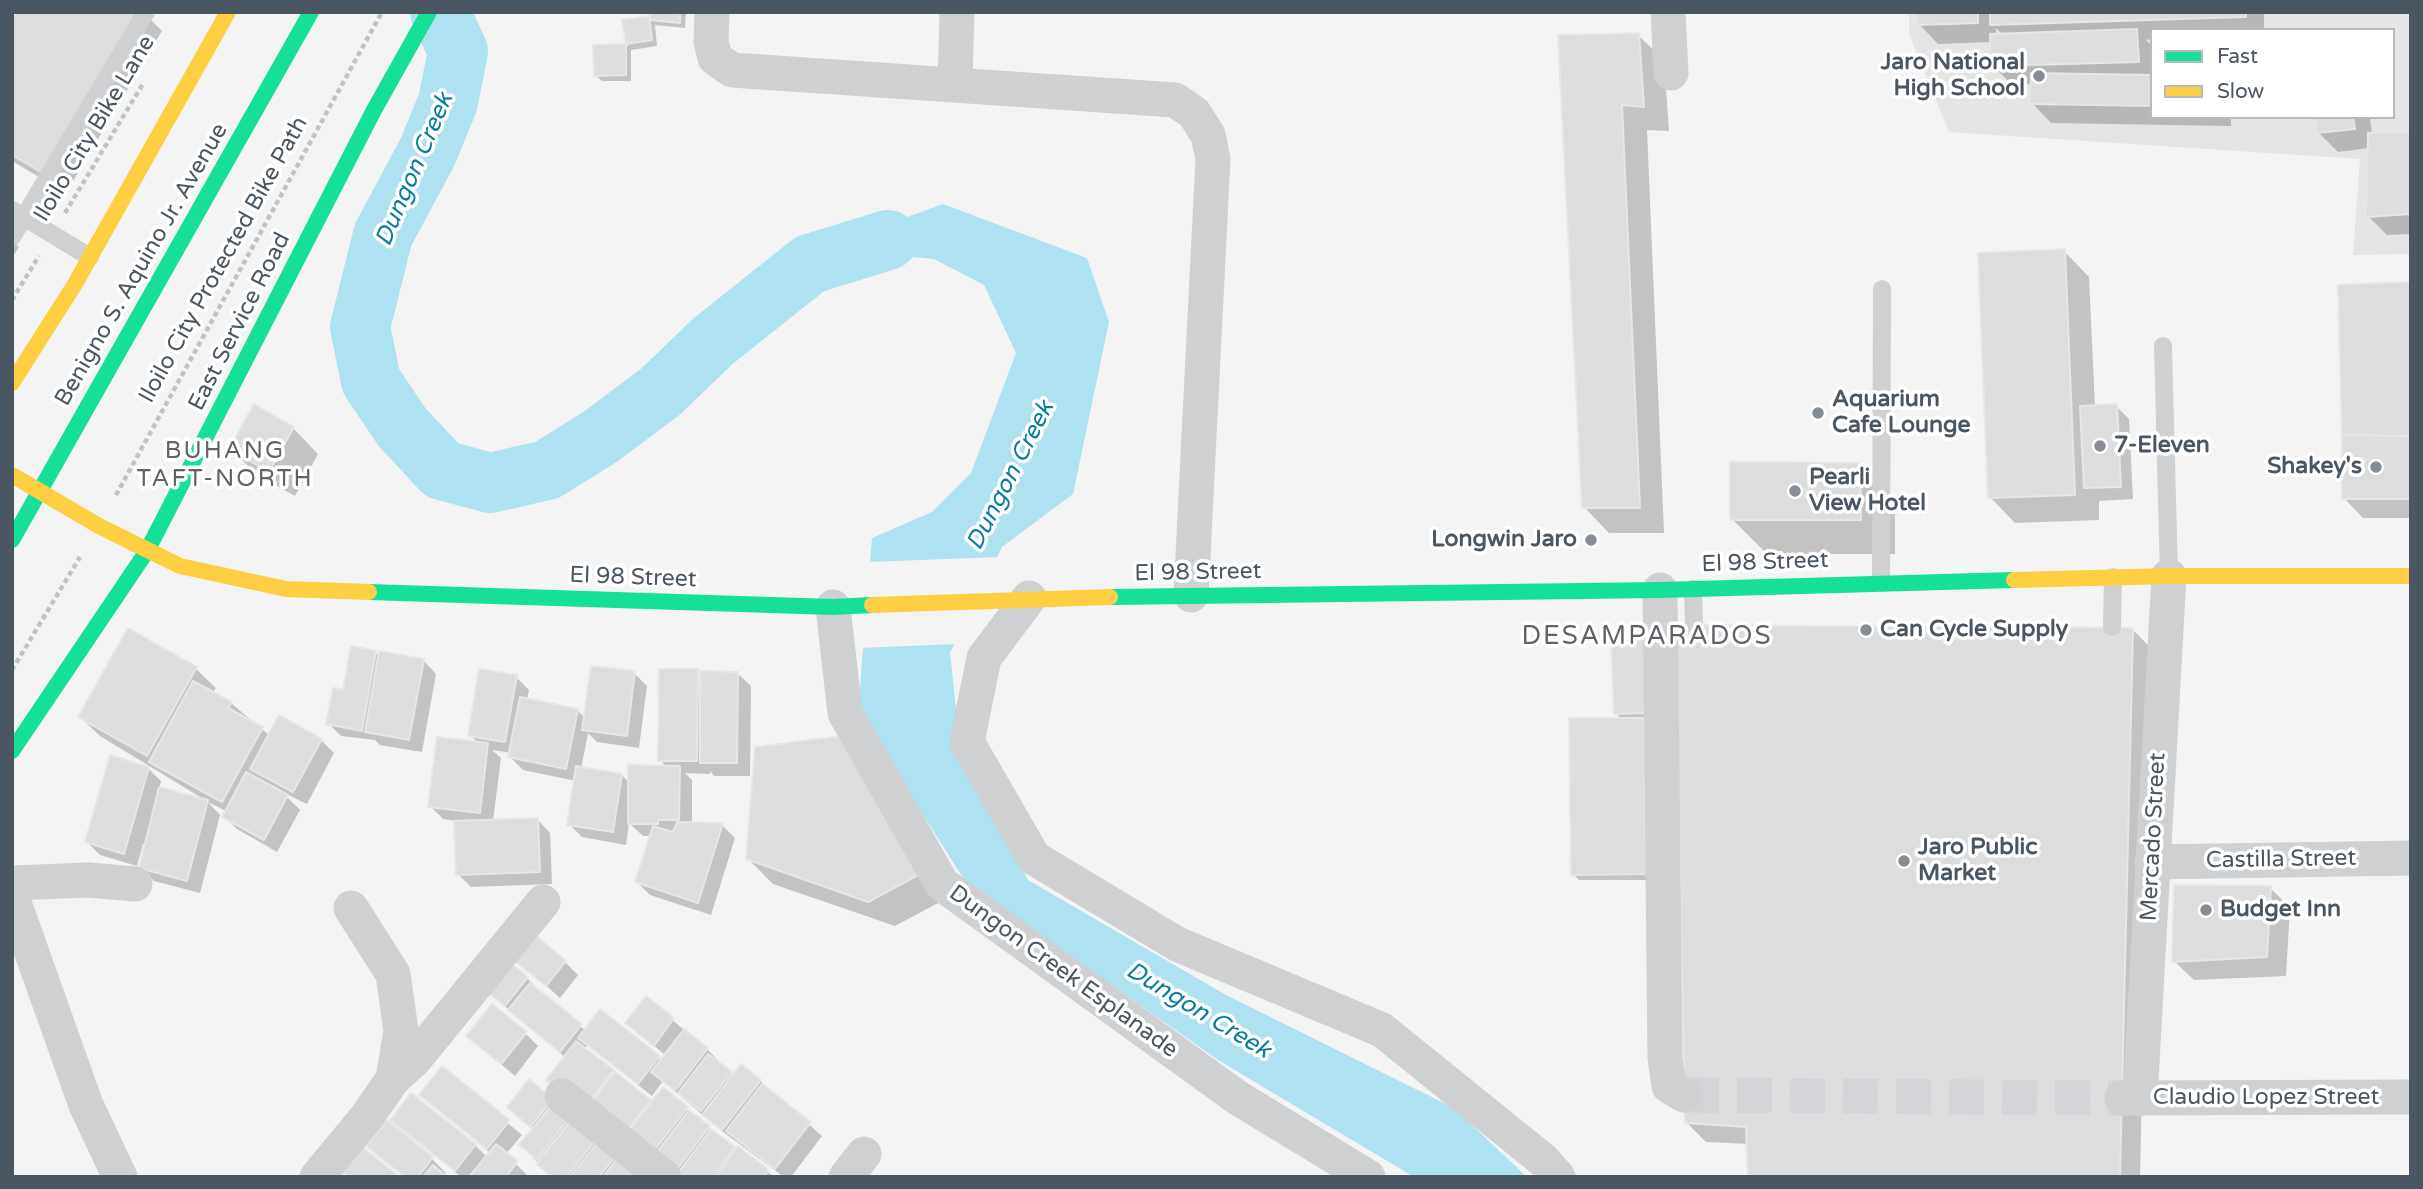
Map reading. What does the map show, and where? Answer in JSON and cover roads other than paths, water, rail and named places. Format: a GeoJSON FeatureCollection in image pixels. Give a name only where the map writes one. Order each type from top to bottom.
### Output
{"type":"FeatureCollection","features":[{"type":"Feature","properties":{"kind":"main road"},"geometry":{"type":"LineString","coordinates":[[12,383],[90,257],[228,12]]}},
{"type":"Feature","properties":{"kind":"main road","name":"Benigno S. Aquino Jr. Avenue"},"geometry":{"type":"LineString","coordinates":[[12,540],[312,12]]}},
{"type":"Feature","properties":{"kind":"main road","name":"East Service Road"},"geometry":{"type":"LineString","coordinates":[[12,751],[147,551],[374,110],[429,12]]}},
{"type":"Feature","properties":{"kind":"main road","name":"El 98 Street"},"geometry":{"type":"LineString","coordinates":[[12,475],[99,526],[180,566],[286,589],[832,607],[1029,598],[1676,589],[2169,576],[2411,576]]}},
{"type":"Feature","properties":{"kind":"street"},"geometry":{"type":"LineString","coordinates":[[712,12],[711,42],[715,58],[732,70],[1175,100],[1194,113],[1208,135],[1213,159],[1191,595]]}},
{"type":"Feature","properties":{"kind":"street"},"geometry":{"type":"LineString","coordinates":[[955,84],[957,12]]}},
{"type":"Feature","properties":{"kind":"street"},"geometry":{"type":"LineString","coordinates":[[1668,12],[1671,74]]}},
{"type":"Feature","properties":{"kind":"street","name":"Mercado Street"},"geometry":{"type":"LineString","coordinates":[[2131,1098],[2152,862],[2169,576]]}},
{"type":"Feature","properties":{"kind":"street"},"geometry":{"type":"LineString","coordinates":[[1676,589],[1665,1058],[1677,1091]]}},
{"type":"Feature","properties":{"kind":"street"},"geometry":{"type":"LineString","coordinates":[[1029,598],[984,658],[967,742],[1034,858],[1177,944],[1382,1030],[1543,1160],[1558,1177]]}},
{"type":"Feature","properties":{"kind":"street","name":"Dungon Creek Esplanade"},"geometry":{"type":"LineString","coordinates":[[832,607],[845,713],[942,884],[1238,1098],[1368,1177]]}},
{"type":"Feature","properties":{"kind":"street","name":"Castilla Street"},"geometry":{"type":"LineString","coordinates":[[2152,862],[2411,859]]}},
{"type":"Feature","properties":{"kind":"street"},"geometry":{"type":"LineString","coordinates":[[12,883],[88,880],[135,884]]}},
{"type":"Feature","properties":{"kind":"street"},"geometry":{"type":"LineString","coordinates":[[12,897],[86,1105],[120,1177]]}},
{"type":"Feature","properties":{"kind":"street"},"geometry":{"type":"LineString","coordinates":[[317,1177],[366,1118],[393,1079],[415,1059],[543,902]]}},
{"type":"Feature","properties":{"kind":"street"},"geometry":{"type":"LineString","coordinates":[[351,908],[393,974],[401,1031],[393,1079]]}},
{"type":"Feature","properties":{"kind":"street"},"geometry":{"type":"LineString","coordinates":[[562,1096],[664,1177]]}},
{"type":"Feature","properties":{"kind":"street","name":"Claudio Lopez Street"},"geometry":{"type":"LineString","coordinates":[[2131,1098],[2411,1097]]}},
{"type":"Feature","properties":{"kind":"lane"},"geometry":{"type":"LineString","coordinates":[[12,237],[18,213],[146,12]]}},
{"type":"Feature","properties":{"kind":"lane"},"geometry":{"type":"LineString","coordinates":[[18,213],[90,257]]}},
{"type":"Feature","properties":{"kind":"lane"},"geometry":{"type":"LineString","coordinates":[[1881,582],[1882,289]]}},
{"type":"Feature","properties":{"kind":"lane"},"geometry":{"type":"LineString","coordinates":[[2163,346],[2169,576]]}},
{"type":"Feature","properties":{"kind":"lane"},"geometry":{"type":"LineString","coordinates":[[2112,627],[2113,577]]}},
{"type":"Feature","properties":{"kind":"lane"},"geometry":{"type":"LineString","coordinates":[[1676,589],[1694,625]]}},
{"type":"Feature","properties":{"kind":"water"},"geometry":{"type":"Polygon","coordinates":[[[943,204],[1087,258],[1109,322],[1073,494],[1002,547],[950,653],[960,746],[1028,880],[1226,995],[1454,1108],[1527,1177],[1414,1177],[1218,1060],[967,884],[858,713],[872,538],[932,512],[971,473],[1016,353],[984,285],[934,259],[872,253],[810,264],[888,224],[943,204]]]}},
{"type":"Feature","properties":{"kind":"waterway","name":"Dungon Creek"},"geometry":{"type":"LineString","coordinates":[[440,12],[458,51],[448,102],[428,151],[383,235],[360,327],[371,381],[402,427],[442,470],[490,483],[547,470],[600,437],[660,392],[712,342],[810,264],[888,240]]}},
{"type":"Feature","properties":{"kind":"tunnel"},"geometry":{"type":"LineString","coordinates":[[1684,1095],[2122,1098]]}},
{"type":"Feature","properties":{"kind":"place","name":"Jaro National High School"},"geometry":{"type":"Point","coordinates":[2039,76]}},
{"type":"Feature","properties":{"kind":"place","name":"Aquarium Cafe Lounge"},"geometry":{"type":"Point","coordinates":[1818,413]}},
{"type":"Feature","properties":{"kind":"place","name":"7-Eleven"},"geometry":{"type":"Point","coordinates":[2100,446]}},
{"type":"Feature","properties":{"kind":"place","name":"Shakey's"},"geometry":{"type":"Point","coordinates":[2376,467]}},
{"type":"Feature","properties":{"kind":"place","name":"Pearli View Hotel"},"geometry":{"type":"Point","coordinates":[1795,491]}},
{"type":"Feature","properties":{"kind":"place","name":"Longwin Jaro"},"geometry":{"type":"Point","coordinates":[1591,540]}},
{"type":"Feature","properties":{"kind":"place","name":"Can Cycle Supply"},"geometry":{"type":"Point","coordinates":[1866,630]}},
{"type":"Feature","properties":{"kind":"place","name":"Jaro Public Market"},"geometry":{"type":"Point","coordinates":[1904,861]}},
{"type":"Feature","properties":{"kind":"place","name":"Budget Inn"},"geometry":{"type":"Point","coordinates":[2206,910]}},
{"type":"Feature","properties":{"kind":"district","name":"BUHANG TAFT-NORTH"},"geometry":{"type":"Point","coordinates":[225,466]}},
{"type":"Feature","properties":{"kind":"district","name":"DESAMPARADOS"},"geometry":{"type":"Point","coordinates":[1647,637]}}]}
